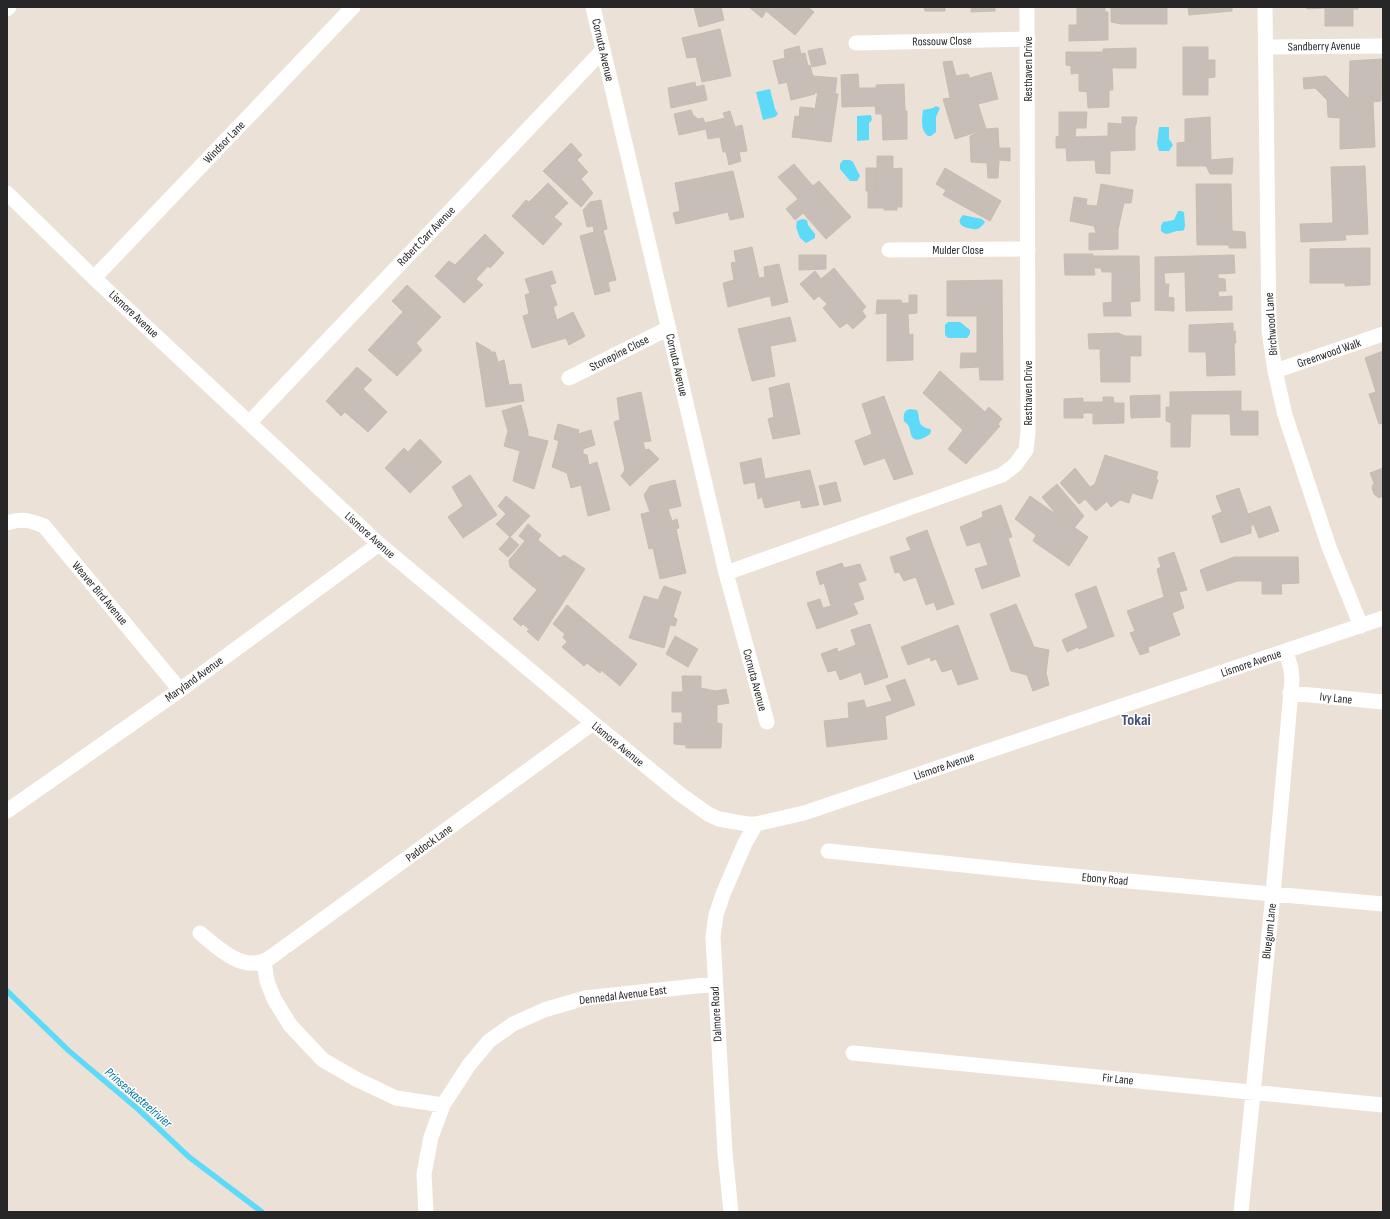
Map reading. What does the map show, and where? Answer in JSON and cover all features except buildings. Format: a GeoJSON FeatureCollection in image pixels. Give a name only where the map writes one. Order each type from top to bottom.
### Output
{"type":"FeatureCollection","features":[{"type":"Feature","properties":{"kind":"street","name":"Windsor Lane"},"geometry":{"type":"LineString","coordinates":[[94,278],[354,7]]}},
{"type":"Feature","properties":{"kind":"street","name":"Cornuta Avenue"},"geometry":{"type":"LineString","coordinates":[[593,7],[726,573],[767,722]]}},
{"type":"Feature","properties":{"kind":"street","name":"Resthaven Drive"},"geometry":{"type":"LineString","coordinates":[[726,573],[1002,475],[1015,465],[1026,450],[1028,432],[1027,7]]}},
{"type":"Feature","properties":{"kind":"street","name":"Birchwood Lane"},"geometry":{"type":"LineString","coordinates":[[1264,7],[1266,47],[1269,331],[1275,371],[1285,415],[1329,547],[1361,626]]}},
{"type":"Feature","properties":{"kind":"street","name":"Rossouw Close"},"geometry":{"type":"LineString","coordinates":[[856,43],[1028,39]]}},
{"type":"Feature","properties":{"kind":"street","name":"Sandberry Avenue"},"geometry":{"type":"LineString","coordinates":[[1266,47],[1383,46]]}},
{"type":"Feature","properties":{"kind":"street","name":"Robert Carr Avenue"},"geometry":{"type":"LineString","coordinates":[[249,423],[603,50]]}},
{"type":"Feature","properties":{"kind":"street","name":"Lismore Avenue"},"geometry":{"type":"LineString","coordinates":[[7,193],[94,278],[379,544],[680,794],[708,814],[719,819],[756,824],[804,813],[1383,618]]}},
{"type":"Feature","properties":{"kind":"street","name":"Mulder Close"},"geometry":{"type":"LineString","coordinates":[[889,250],[1028,249]]}},
{"type":"Feature","properties":{"kind":"street","name":"Stonepine Close"},"geometry":{"type":"LineString","coordinates":[[569,378],[669,328]]}},
{"type":"Feature","properties":{"kind":"street","name":"Greenwood Walk"},"geometry":{"type":"LineString","coordinates":[[1275,371],[1383,334]]}},
{"type":"Feature","properties":{"kind":"street","name":"Weaver Bird Avenue"},"geometry":{"type":"LineString","coordinates":[[7,523],[17,520],[30,520],[44,526],[180,690]]}},
{"type":"Feature","properties":{"kind":"street","name":"Maryland Avenue"},"geometry":{"type":"LineString","coordinates":[[7,811],[180,690],[379,544]]}},
{"type":"Feature","properties":{"kind":"street","name":"Bluegum Lane"},"geometry":{"type":"LineString","coordinates":[[1241,1212],[1273,894],[1292,680],[1286,651]]}},
{"type":"Feature","properties":{"kind":"street","name":"Ivy Lane"},"geometry":{"type":"LineString","coordinates":[[1290,693],[1383,702]]}},
{"type":"Feature","properties":{"kind":"street","name":"Paddock Lane"},"geometry":{"type":"LineString","coordinates":[[264,961],[593,723]]}},
{"type":"Feature","properties":{"kind":"street","name":"Dalmore Road"},"geometry":{"type":"LineString","coordinates":[[731,1212],[725,1153],[713,937],[716,915],[723,894],[745,843],[756,824]]}},
{"type":"Feature","properties":{"kind":"street","name":"Ebony Road"},"geometry":{"type":"LineString","coordinates":[[828,851],[1040,873],[1383,904]]}},
{"type":"Feature","properties":{"kind":"street"},"geometry":{"type":"LineString","coordinates":[[200,933],[218,948],[235,959],[250,964],[264,961],[267,981],[274,999],[290,1025],[322,1060],[356,1079],[396,1098],[443,1104]]}},
{"type":"Feature","properties":{"kind":"street","name":"Dennedal Avenue East"},"geometry":{"type":"LineString","coordinates":[[426,1212],[424,1174],[431,1137],[443,1104],[469,1065],[489,1041],[513,1024],[544,1010],[585,998],[715,984]]}},
{"type":"Feature","properties":{"kind":"street","name":"Fir Lane"},"geometry":{"type":"LineString","coordinates":[[853,1054],[1383,1105]]}},
{"type":"Feature","properties":{"kind":"water"},"geometry":{"type":"Polygon","coordinates":[[[770,89],[775,109],[778,114],[775,117],[763,120],[756,92],[770,89]]]}},
{"type":"Feature","properties":{"kind":"water"},"geometry":{"type":"Polygon","coordinates":[[[936,106],[940,108],[936,117],[936,132],[931,136],[928,136],[925,134],[923,128],[923,110],[936,106]]]}},
{"type":"Feature","properties":{"kind":"water"},"geometry":{"type":"Polygon","coordinates":[[[871,115],[872,120],[869,123],[869,140],[857,141],[857,116],[871,115]]]}},
{"type":"Feature","properties":{"kind":"water"},"geometry":{"type":"Polygon","coordinates":[[[1159,127],[1169,127],[1169,139],[1173,145],[1169,151],[1159,151],[1157,144],[1159,127]]]}},
{"type":"Feature","properties":{"kind":"water"},"geometry":{"type":"Polygon","coordinates":[[[843,160],[850,160],[853,162],[860,176],[857,181],[850,181],[840,169],[840,164],[843,160]]]}},
{"type":"Feature","properties":{"kind":"water"},"geometry":{"type":"Polygon","coordinates":[[[1178,211],[1184,212],[1184,230],[1167,234],[1163,233],[1161,231],[1161,226],[1163,222],[1174,220],[1178,211]]]}},
{"type":"Feature","properties":{"kind":"water"},"geometry":{"type":"Polygon","coordinates":[[[963,215],[982,219],[985,222],[978,229],[967,228],[961,225],[960,222],[963,215]]]}},
{"type":"Feature","properties":{"kind":"water"},"geometry":{"type":"Polygon","coordinates":[[[802,219],[807,220],[808,225],[815,234],[815,238],[806,243],[800,238],[796,227],[797,221],[802,219]]]}},
{"type":"Feature","properties":{"kind":"water"},"geometry":{"type":"Polygon","coordinates":[[[948,322],[960,322],[970,330],[970,334],[967,338],[948,338],[945,335],[945,325],[948,322]]]}},
{"type":"Feature","properties":{"kind":"water"},"geometry":{"type":"Polygon","coordinates":[[[910,409],[917,410],[921,424],[930,429],[930,434],[917,440],[913,438],[909,426],[904,421],[905,412],[910,409]]]}},
{"type":"Feature","properties":{"kind":"waterway","name":"Prinseskasteelrivier"},"geometry":{"type":"LineString","coordinates":[[7,991],[69,1051],[139,1110],[189,1157],[262,1212]]}},
{"type":"Feature","properties":{"kind":"district","name":"Tokai"},"geometry":{"type":"Point","coordinates":[1136,719]}}]}
